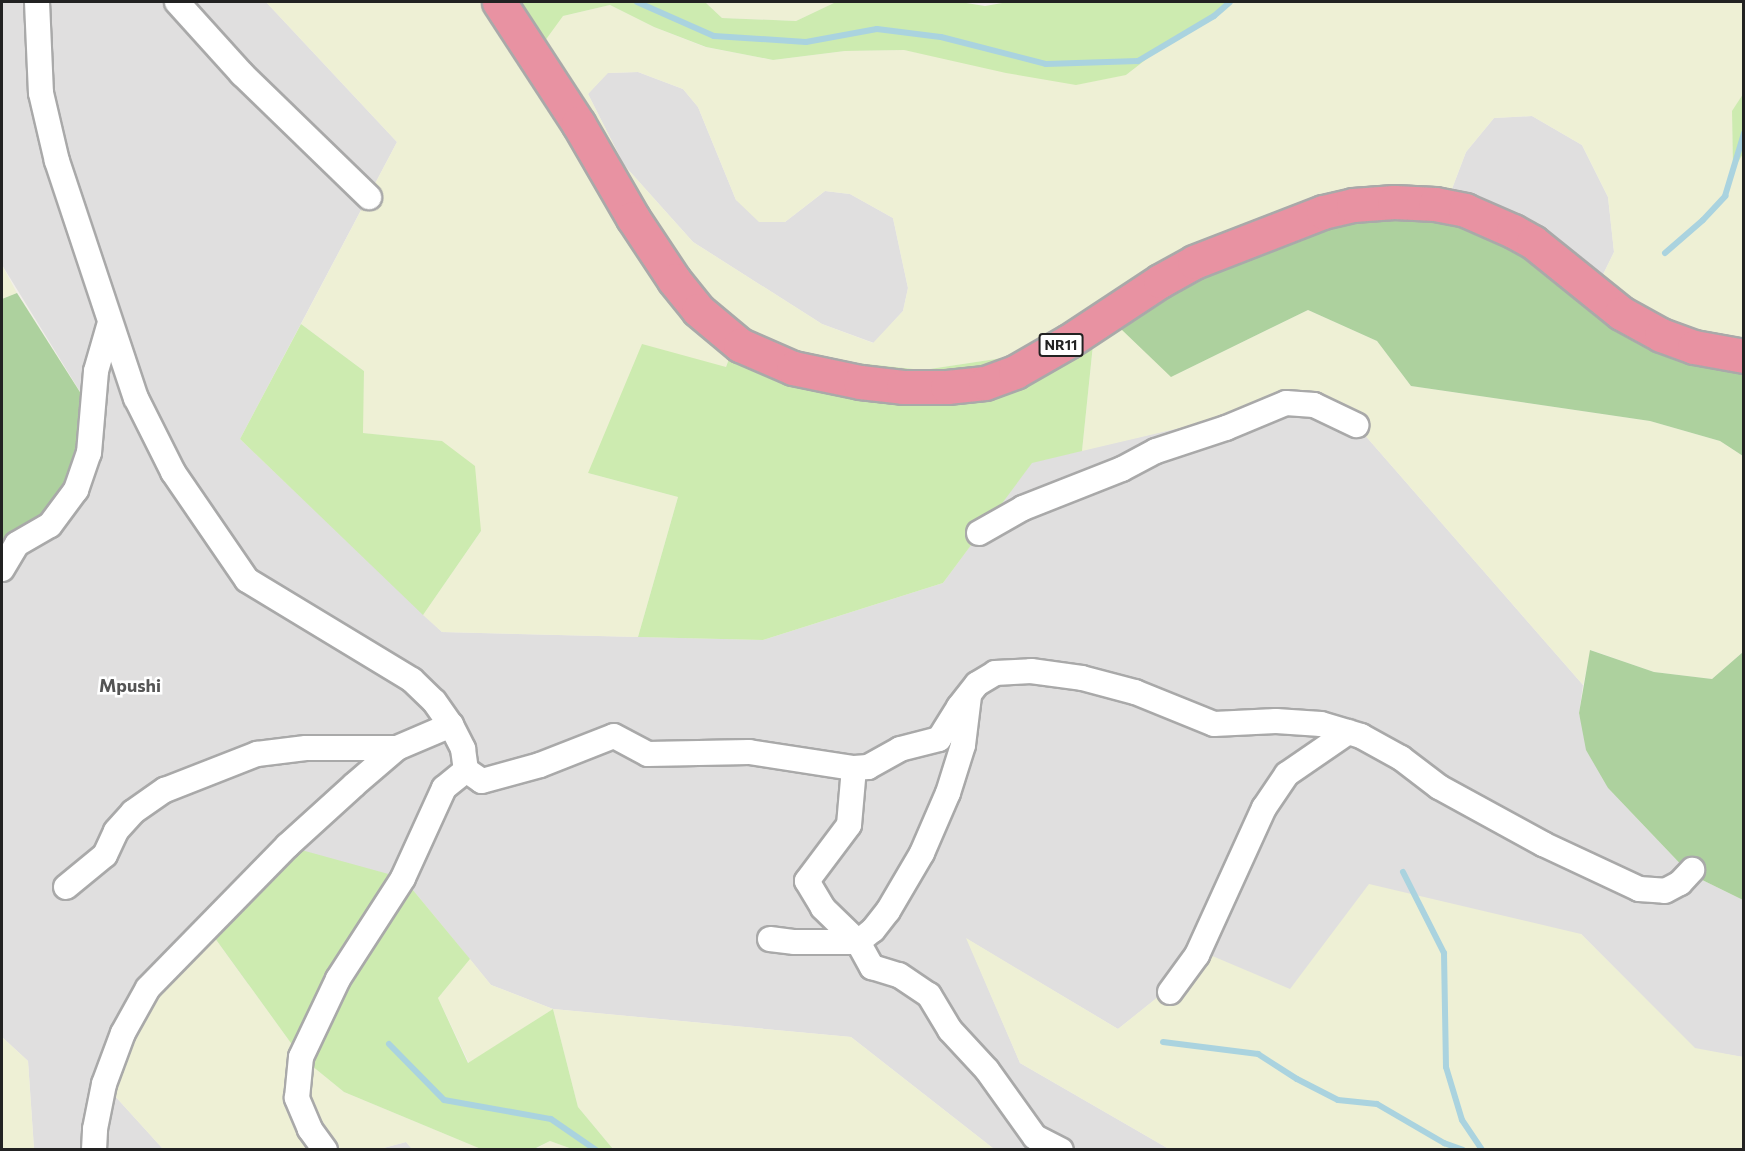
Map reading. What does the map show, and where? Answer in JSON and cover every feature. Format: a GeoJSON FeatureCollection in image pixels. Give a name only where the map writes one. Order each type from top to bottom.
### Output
{"type":"FeatureCollection","features":[{"type":"Feature","properties":{"kind":"highway","name":"NR11"},"geometry":{"type":"LineString","coordinates":[[499,2],[578,123],[633,218],[674,280],[698,310],[740,345],[793,368],[860,382],[903,387],[947,387],[985,382],[1015,372],[1194,262],[1323,212],[1353,205],[1394,202],[1435,204],[1465,210],[1513,231],[1533,242],[1620,313],[1661,335],[1694,347],[1743,356]]}},
{"type":"Feature","properties":{"kind":"street"},"geometry":{"type":"LineString","coordinates":[[37,2],[40,93],[57,160],[135,398],[173,472],[247,580],[412,680],[434,701],[451,725],[463,749],[466,770],[482,781],[540,765],[614,736],[648,754],[749,752],[854,768],[868,767],[900,749],[939,739],[976,684],[995,674],[1030,670],[1082,678],[1135,692],[1214,724],[1276,721],[1321,724],[1361,736],[1401,758],[1439,787],[1543,844],[1639,889],[1665,891],[1680,883],[1692,870]]}},
{"type":"Feature","properties":{"kind":"street"},"geometry":{"type":"LineString","coordinates":[[177,2],[242,74],[369,197]]}},
{"type":"Feature","properties":{"kind":"street"},"geometry":{"type":"LineString","coordinates":[[2,569],[17,544],[50,525],[76,490],[89,453],[96,371],[110,326]]}},
{"type":"Feature","properties":{"kind":"street"},"geometry":{"type":"LineString","coordinates":[[979,533],[1023,508],[1122,469],[1156,451],[1286,403],[1314,405],[1356,425]]}},
{"type":"Feature","properties":{"kind":"street"},"geometry":{"type":"LineString","coordinates":[[770,939],[795,942],[858,942],[873,930],[888,911],[922,853],[948,793],[963,745],[969,694]]}},
{"type":"Feature","properties":{"kind":"street"},"geometry":{"type":"LineString","coordinates":[[94,1149],[95,1129],[104,1084],[123,1033],[148,988],[286,846],[397,748],[451,725]]}},
{"type":"Feature","properties":{"kind":"street"},"geometry":{"type":"LineString","coordinates":[[1170,992],[1197,955],[1264,808],[1287,774],[1348,732]]}},
{"type":"Feature","properties":{"kind":"street"},"geometry":{"type":"LineString","coordinates":[[66,887],[105,855],[116,831],[133,812],[165,790],[257,754],[326,747],[397,748]]}},
{"type":"Feature","properties":{"kind":"street"},"geometry":{"type":"LineString","coordinates":[[854,768],[849,825],[807,881],[823,908],[858,942],[872,967],[899,975],[929,995],[950,1030],[987,1070],[1035,1137],[1061,1149]]}},
{"type":"Feature","properties":{"kind":"street"},"geometry":{"type":"LineString","coordinates":[[325,1149],[310,1129],[297,1098],[301,1057],[338,979],[404,878],[444,788],[466,770]]}},
{"type":"Feature","properties":{"kind":"shaded area"},"geometry":{"type":"Polygon","coordinates":[[[2,2],[266,2],[397,142],[240,439],[442,632],[763,640],[943,583],[1032,462],[1286,403],[1356,425],[1583,685],[1579,714],[1608,788],[1690,874],[1743,900],[1743,1057],[1695,1049],[1581,934],[1290,990],[1210,956],[1118,1029],[967,939],[1020,1063],[1169,1149],[994,1149],[851,1037],[553,1009],[491,985],[403,878],[104,1084],[163,1149],[34,1149],[28,1061],[2,1037],[2,569],[92,411],[2,265],[2,2]]]}},
{"type":"Feature","properties":{"kind":"shaded area"},"geometry":{"type":"Polygon","coordinates":[[[638,72],[683,89],[698,107],[736,200],[785,222],[825,191],[850,194],[893,218],[908,288],[903,311],[874,343],[822,324],[693,242],[624,165],[588,94],[607,73],[638,72]]]}},
{"type":"Feature","properties":{"kind":"shaded area"},"geometry":{"type":"Polygon","coordinates":[[[1532,116],[1582,145],[1608,197],[1614,252],[1597,287],[1450,194],[1466,152],[1494,118],[1532,116]]]}},
{"type":"Feature","properties":{"kind":"shaded area"},"geometry":{"type":"Polygon","coordinates":[[[406,1142],[412,1149],[376,1150],[406,1142]]]}},
{"type":"Feature","properties":{"kind":"green space"},"geometry":{"type":"Polygon","coordinates":[[[266,2],[509,2],[563,16],[610,5],[654,27],[705,47],[773,60],[845,51],[904,50],[951,59],[1126,75],[1166,44],[1214,16],[1230,2],[1743,2],[1743,94],[1732,112],[1733,169],[1743,154],[1743,342],[1697,334],[1597,287],[1614,252],[1608,197],[1582,145],[1532,116],[1494,118],[1466,152],[1450,194],[1171,377],[1308,310],[1377,341],[1411,386],[1650,421],[1720,441],[1743,456],[1743,652],[1712,679],[1654,672],[1591,650],[1583,685],[1356,425],[1286,403],[1082,451],[1097,307],[1009,357],[923,370],[820,359],[740,329],[726,367],[588,473],[678,497],[638,637],[442,632],[423,615],[481,531],[442,441],[362,433],[364,371],[301,324],[397,142],[266,2]],[[638,72],[608,73],[588,94],[624,165],[693,242],[822,324],[873,343],[903,311],[908,288],[893,218],[850,194],[825,191],[785,222],[759,222],[736,200],[698,107],[683,89],[638,72]]]}},
{"type":"Feature","properties":{"kind":"green space"},"geometry":{"type":"Polygon","coordinates":[[[509,2],[705,2],[722,18],[796,21],[836,2],[960,2],[985,6],[1008,2],[1230,2],[1214,16],[1166,44],[1126,75],[1076,85],[1006,73],[904,50],[845,51],[773,60],[706,47],[654,27],[610,5],[563,16],[539,49],[509,2]]]}},
{"type":"Feature","properties":{"kind":"green space"},"geometry":{"type":"Polygon","coordinates":[[[705,2],[836,2],[796,21],[722,18],[705,2]]]}},
{"type":"Feature","properties":{"kind":"green space"},"geometry":{"type":"Polygon","coordinates":[[[1743,94],[1743,154],[1733,170],[1732,111],[1743,94]]]}},
{"type":"Feature","properties":{"kind":"green space"},"geometry":{"type":"Polygon","coordinates":[[[1450,194],[1628,311],[1697,334],[1743,342],[1743,456],[1720,441],[1650,421],[1411,386],[1377,341],[1308,310],[1171,377],[1097,306],[1175,265],[1450,194]]]}},
{"type":"Feature","properties":{"kind":"green space"},"geometry":{"type":"Polygon","coordinates":[[[2,265],[17,293],[2,299],[2,265]]]}},
{"type":"Feature","properties":{"kind":"green space"},"geometry":{"type":"Polygon","coordinates":[[[17,293],[92,411],[76,490],[2,569],[2,299],[17,293]]]}},
{"type":"Feature","properties":{"kind":"green space"},"geometry":{"type":"Polygon","coordinates":[[[1097,306],[1082,451],[1032,463],[943,583],[763,640],[638,637],[678,497],[588,473],[642,344],[726,367],[740,329],[820,359],[923,370],[1009,357],[1097,306]]]}},
{"type":"Feature","properties":{"kind":"green space"},"geometry":{"type":"Polygon","coordinates":[[[301,324],[364,371],[363,433],[442,441],[475,466],[481,531],[423,615],[240,439],[301,324]]]}},
{"type":"Feature","properties":{"kind":"green space"},"geometry":{"type":"Polygon","coordinates":[[[1590,650],[1654,672],[1712,679],[1743,652],[1743,900],[1690,874],[1608,788],[1586,750],[1579,713],[1590,650]]]}},
{"type":"Feature","properties":{"kind":"green space"},"geometry":{"type":"Polygon","coordinates":[[[287,846],[403,878],[470,959],[438,998],[468,1063],[553,1009],[578,1107],[613,1149],[572,1149],[550,1141],[534,1149],[481,1149],[344,1092],[301,1057],[207,927],[287,846]]]}},
{"type":"Feature","properties":{"kind":"green space"},"geometry":{"type":"Polygon","coordinates":[[[1369,884],[1581,934],[1695,1048],[1743,1057],[1743,1149],[1169,1149],[1020,1063],[966,938],[1118,1029],[1210,955],[1290,989],[1369,884]]]}},
{"type":"Feature","properties":{"kind":"green space"},"geometry":{"type":"Polygon","coordinates":[[[207,927],[301,1057],[344,1092],[481,1149],[412,1149],[406,1142],[376,1150],[163,1149],[104,1084],[123,1033],[207,927]]]}},
{"type":"Feature","properties":{"kind":"green space"},"geometry":{"type":"Polygon","coordinates":[[[470,959],[491,985],[553,1009],[469,1063],[438,998],[470,959]]]}},
{"type":"Feature","properties":{"kind":"green space"},"geometry":{"type":"Polygon","coordinates":[[[553,1009],[851,1037],[994,1149],[613,1149],[578,1107],[553,1009]]]}},
{"type":"Feature","properties":{"kind":"green space"},"geometry":{"type":"Polygon","coordinates":[[[2,1037],[28,1061],[34,1149],[2,1149],[2,1037]]]}},
{"type":"Feature","properties":{"kind":"green space"},"geometry":{"type":"Polygon","coordinates":[[[550,1141],[572,1149],[534,1150],[550,1141]]]}},
{"type":"Feature","properties":{"kind":"waterway"},"geometry":{"type":"LineString","coordinates":[[637,2],[714,36],[806,42],[877,29],[941,37],[1046,64],[1138,61],[1214,16],[1230,2]]}},
{"type":"Feature","properties":{"kind":"waterway"},"geometry":{"type":"LineString","coordinates":[[1665,253],[1703,220],[1725,196],[1744,133]]}},
{"type":"Feature","properties":{"kind":"waterway"},"geometry":{"type":"LineString","coordinates":[[1403,872],[1444,953],[1446,1067],[1462,1120],[1482,1150]]}},
{"type":"Feature","properties":{"kind":"waterway"},"geometry":{"type":"LineString","coordinates":[[1163,1042],[1258,1054],[1297,1079],[1338,1100],[1377,1104],[1444,1143],[1463,1150]]}},
{"type":"Feature","properties":{"kind":"waterway"},"geometry":{"type":"LineString","coordinates":[[389,1044],[444,1100],[551,1119],[596,1150]]}},
{"type":"Feature","properties":{"kind":"district","name":"Mpushi"},"geometry":{"type":"Point","coordinates":[130,685]}}]}
